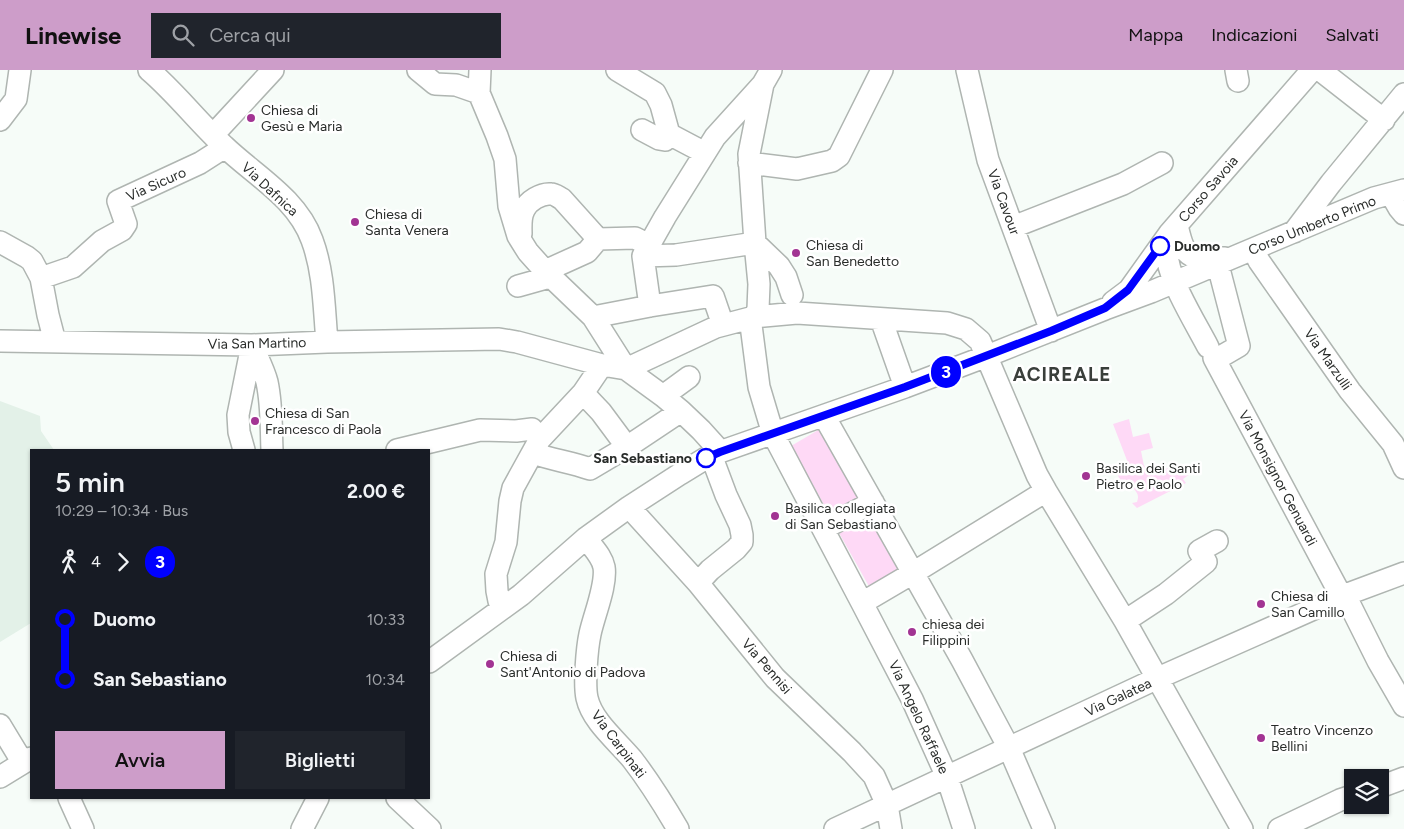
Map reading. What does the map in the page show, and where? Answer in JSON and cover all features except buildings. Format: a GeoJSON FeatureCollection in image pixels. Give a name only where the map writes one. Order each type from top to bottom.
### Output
{"type":"FeatureCollection","features":[{"type":"Feature","properties":{"kind":"street","name":"Via Dafnica"},"geometry":{"type":"LineString","coordinates":[[149,70],[219,141],[284,198],[300,217],[312,238],[320,268],[327,342]]}},
{"type":"Feature","properties":{"kind":"street"},"geometry":{"type":"LineString","coordinates":[[219,141],[272,70]]}},
{"type":"Feature","properties":{"kind":"street"},"geometry":{"type":"LineString","coordinates":[[418,70],[435,84],[456,86],[479,94]]}},
{"type":"Feature","properties":{"kind":"street"},"geometry":{"type":"LineString","coordinates":[[480,70],[479,94],[505,159],[509,206],[518,236],[528,252],[547,274],[593,314],[632,370],[701,430],[712,455],[726,495],[740,525],[742,542],[698,583]]}},
{"type":"Feature","properties":{"kind":"street"},"geometry":{"type":"LineString","coordinates":[[618,70],[655,93],[661,105],[669,134]]}},
{"type":"Feature","properties":{"kind":"street"},"geometry":{"type":"LineString","coordinates":[[749,158],[797,169],[832,161],[839,156],[882,70]]}},
{"type":"Feature","properties":{"kind":"street","name":"Via Cavour"},"geometry":{"type":"LineString","coordinates":[[967,70],[988,160],[1051,331]]}},
{"type":"Feature","properties":{"kind":"street","name":"Corso Savoia"},"geometry":{"type":"LineString","coordinates":[[1105,308],[1128,290],[1173,229],[1312,70]]}},
{"type":"Feature","properties":{"kind":"street"},"geometry":{"type":"LineString","coordinates":[[1320,70],[1384,120]]}},
{"type":"Feature","properties":{"kind":"street"},"geometry":{"type":"LineString","coordinates":[[0,120],[16,99],[14,72]]}},
{"type":"Feature","properties":{"kind":"street"},"geometry":{"type":"LineString","coordinates":[[650,306],[646,251],[710,144],[767,77]]}},
{"type":"Feature","properties":{"kind":"street","name":"Via Angelo Raffaele"},"geometry":{"type":"LineString","coordinates":[[767,77],[749,158],[760,284],[757,319],[759,388],[773,434],[912,700],[947,777],[964,829]]}},
{"type":"Feature","properties":{"kind":"street"},"geometry":{"type":"LineString","coordinates":[[1293,232],[1404,94]]}},
{"type":"Feature","properties":{"kind":"street"},"geometry":{"type":"LineString","coordinates":[[642,130],[664,140],[669,134]]}},
{"type":"Feature","properties":{"kind":"street"},"geometry":{"type":"LineString","coordinates":[[669,134],[710,144]]}},
{"type":"Feature","properties":{"kind":"street","name":"Via Sicuro"},"geometry":{"type":"LineString","coordinates":[[41,278],[73,267],[102,241],[122,230],[126,224],[118,201],[200,164],[219,141]]}},
{"type":"Feature","properties":{"kind":"street"},"geometry":{"type":"LineString","coordinates":[[1013,227],[1123,184],[1162,163]]}},
{"type":"Feature","properties":{"kind":"street"},"geometry":{"type":"LineString","coordinates":[[1397,192],[1399,208],[1404,214]]}},
{"type":"Feature","properties":{"kind":"street","name":"Corso Umberto Primo"},"geometry":{"type":"LineString","coordinates":[[1105,308],[1175,283],[1374,198],[1397,192]]}},
{"type":"Feature","properties":{"kind":"street"},"geometry":{"type":"LineString","coordinates":[[522,241],[521,222],[523,210],[535,199],[542,195],[550,194],[562,199],[598,239]]}},
{"type":"Feature","properties":{"kind":"street"},"geometry":{"type":"LineString","coordinates":[[665,217],[676,255]]}},
{"type":"Feature","properties":{"kind":"street"},"geometry":{"type":"LineString","coordinates":[[1173,229],[1182,247],[1191,256],[1224,262],[1239,346],[1212,355]]}},
{"type":"Feature","properties":{"kind":"street","name":"Via Monsignor Genuardi"},"geometry":{"type":"LineString","coordinates":[[1173,229],[1168,261],[1175,283],[1339,592],[1345,595],[1378,661],[1404,706]]}},
{"type":"Feature","properties":{"kind":"street"},"geometry":{"type":"LineString","coordinates":[[518,286],[547,274],[587,252],[598,239],[635,238],[646,251],[676,255],[755,243],[779,266],[786,277],[792,295]]}},
{"type":"Feature","properties":{"kind":"street"},"geometry":{"type":"LineString","coordinates":[[0,242],[32,261],[41,278],[55,342]]}},
{"type":"Feature","properties":{"kind":"street","name":"Via Marzulli"},"geometry":{"type":"LineString","coordinates":[[1253,249],[1259,261],[1350,392],[1393,444],[1404,468]]}},
{"type":"Feature","properties":{"kind":"street"},"geometry":{"type":"LineString","coordinates":[[593,314],[713,296],[720,326]]}},
{"type":"Feature","properties":{"kind":"street"},"geometry":{"type":"LineString","coordinates":[[430,661],[522,595],[586,538],[629,507],[712,455],[944,373],[1105,308]]}},
{"type":"Feature","properties":{"kind":"street"},"geometry":{"type":"LineString","coordinates":[[632,370],[720,326],[797,313],[947,323],[966,329],[980,341],[1037,475],[1158,678],[1242,829]]}},
{"type":"Feature","properties":{"kind":"street"},"geometry":{"type":"LineString","coordinates":[[881,319],[905,387]]}},
{"type":"Feature","properties":{"kind":"street","name":"Via San Martino"},"geometry":{"type":"LineString","coordinates":[[0,341],[252,345],[499,339],[602,365],[632,370]]}},
{"type":"Feature","properties":{"kind":"street"},"geometry":{"type":"LineString","coordinates":[[244,449],[239,432],[238,415],[252,345]]}},
{"type":"Feature","properties":{"kind":"street"},"geometry":{"type":"LineString","coordinates":[[252,345],[267,380],[271,408],[272,449]]}},
{"type":"Feature","properties":{"kind":"street"},"geometry":{"type":"LineString","coordinates":[[503,608],[499,601],[496,574],[506,542],[513,488],[536,451],[583,394],[602,365]]}},
{"type":"Feature","properties":{"kind":"street"},"geometry":{"type":"LineString","coordinates":[[663,396],[688,377]]}},
{"type":"Feature","properties":{"kind":"street"},"geometry":{"type":"LineString","coordinates":[[583,394],[601,412],[627,447]]}},
{"type":"Feature","properties":{"kind":"street"},"geometry":{"type":"LineString","coordinates":[[401,449],[480,430],[516,431],[532,429],[536,451],[550,459],[590,469],[681,411]]}},
{"type":"Feature","properties":{"kind":"street"},"geometry":{"type":"LineString","coordinates":[[828,415],[873,502],[915,574],[1009,748],[1044,829]]}},
{"type":"Feature","properties":{"kind":"street"},"geometry":{"type":"LineString","coordinates":[[864,606],[1046,491]]}},
{"type":"Feature","properties":{"kind":"street"},"geometry":{"type":"LineString","coordinates":[[823,529],[873,502]]}},
{"type":"Feature","properties":{"kind":"street","name":"Via Pennisi"},"geometry":{"type":"LineString","coordinates":[[629,507],[698,583],[775,678],[852,752],[874,776],[887,805],[891,829]]}},
{"type":"Feature","properties":{"kind":"street","name":"Via Carpinati"},"geometry":{"type":"LineString","coordinates":[[586,538],[601,559],[604,568],[603,585],[590,635],[586,685],[588,700],[598,720],[632,760],[660,799],[678,829]]}},
{"type":"Feature","properties":{"kind":"street"},"geometry":{"type":"LineString","coordinates":[[1125,622],[1166,594],[1206,562],[1199,551],[1217,541]]}},
{"type":"Feature","properties":{"kind":"street","name":"Via Galatea"},"geometry":{"type":"LineString","coordinates":[[835,829],[1158,678],[1345,595],[1404,573]]}},
{"type":"Feature","properties":{"kind":"street"},"geometry":{"type":"LineString","coordinates":[[0,725],[27,760],[0,777]]}},
{"type":"Feature","properties":{"kind":"street"},"geometry":{"type":"LineString","coordinates":[[1389,784],[1404,778]]}},
{"type":"Feature","properties":{"kind":"street"},"geometry":{"type":"LineString","coordinates":[[68,799],[83,829]]}},
{"type":"Feature","properties":{"kind":"street"},"geometry":{"type":"LineString","coordinates":[[302,829],[317,799]]}},
{"type":"Feature","properties":{"kind":"street"},"geometry":{"type":"LineString","coordinates":[[398,799],[430,829]]}},
{"type":"Feature","properties":{"kind":"street"},"geometry":{"type":"LineString","coordinates":[[1279,829],[1344,799]]}},
{"type":"Feature","properties":{"kind":"shaded area"},"geometry":{"type":"Polygon","coordinates":[[[0,401],[40,416],[41,431],[53,449],[30,449],[30,624],[0,642],[0,401]]]}},
{"type":"Feature","properties":{"kind":"shaded area"},"geometry":{"type":"Polygon","coordinates":[[[1129,419],[1133,437],[1149,433],[1153,448],[1141,451],[1144,466],[1154,464],[1155,469],[1186,467],[1190,474],[1183,479],[1186,483],[1137,508],[1132,503],[1137,502],[1136,492],[1134,489],[1127,490],[1119,486],[1121,483],[1117,473],[1122,470],[1120,467],[1128,463],[1113,424],[1129,419]]]}},
{"type":"Feature","properties":{"kind":"shaded area"},"geometry":{"type":"Polygon","coordinates":[[[820,429],[860,501],[831,517],[791,446],[820,429]]]}},
{"type":"Feature","properties":{"kind":"shaded area"},"geometry":{"type":"Polygon","coordinates":[[[867,515],[900,574],[871,590],[838,531],[867,515]]]}},
{"type":"Feature","properties":{"kind":"bus line","name":"3"},"geometry":{"type":"LineString","coordinates":[[706,458],[905,387],[1051,331],[1105,308],[1128,290],[1160,246]]}},
{"type":"Feature","properties":{"kind":"place","name":"Chiesa di Gesù e Maria"},"geometry":{"type":"Point","coordinates":[251,118]}},
{"type":"Feature","properties":{"kind":"place","name":"Chiesa di Santa Venera"},"geometry":{"type":"Point","coordinates":[355,222]}},
{"type":"Feature","properties":{"kind":"place","name":"Duomo"},"geometry":{"type":"Point","coordinates":[1160,246]}},
{"type":"Feature","properties":{"kind":"place","name":"Chiesa di San Benedetto"},"geometry":{"type":"Point","coordinates":[796,253]}},
{"type":"Feature","properties":{"kind":"place","name":"Chiesa di San Francesco di Paola"},"geometry":{"type":"Point","coordinates":[255,421]}},
{"type":"Feature","properties":{"kind":"place","name":"San Sebastiano"},"geometry":{"type":"Point","coordinates":[706,458]}},
{"type":"Feature","properties":{"kind":"place","name":"Basilica dei Santi Pietro e Paolo"},"geometry":{"type":"Point","coordinates":[1086,476]}},
{"type":"Feature","properties":{"kind":"place","name":"Basilica collegiata di San Sebastiano"},"geometry":{"type":"Point","coordinates":[775,516]}},
{"type":"Feature","properties":{"kind":"place","name":"Chiesa di San Camillo"},"geometry":{"type":"Point","coordinates":[1261,604]}},
{"type":"Feature","properties":{"kind":"place","name":"chiesa dei Filippini"},"geometry":{"type":"Point","coordinates":[912,632]}},
{"type":"Feature","properties":{"kind":"place","name":"Chiesa di Sant'Antonio di Padova"},"geometry":{"type":"Point","coordinates":[490,664]}},
{"type":"Feature","properties":{"kind":"place","name":"Teatro Vincenzo Bellini"},"geometry":{"type":"Point","coordinates":[1261,738]}},
{"type":"Feature","properties":{"kind":"district","name":"ACIREALE"},"geometry":{"type":"Point","coordinates":[1062,374]}}]}
